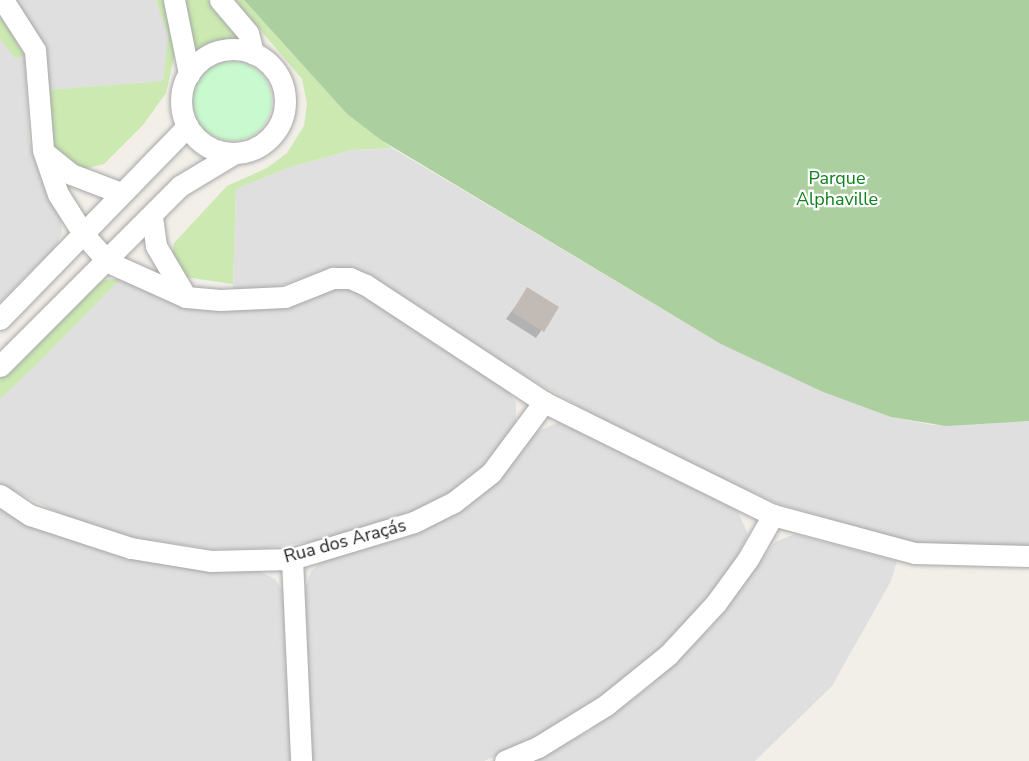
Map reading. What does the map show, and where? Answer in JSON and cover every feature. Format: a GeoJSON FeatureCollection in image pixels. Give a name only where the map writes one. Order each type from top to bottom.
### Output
{"type":"FeatureCollection","features":[{"type":"Feature","properties":{"kind":"street"},"geometry":{"type":"LineString","coordinates":[[3,0],[35,50],[43,150],[58,194],[84,235],[108,261],[186,297],[220,300],[285,297],[333,278],[350,279],[366,285],[544,402],[773,515],[915,552],[1029,556]]}},
{"type":"Feature","properties":{"kind":"street"},"geometry":{"type":"LineString","coordinates":[[174,0],[189,74],[181,99],[188,126],[206,146],[235,153]]}},
{"type":"Feature","properties":{"kind":"street"},"geometry":{"type":"LineString","coordinates":[[220,0],[248,33],[253,53]]}},
{"type":"Feature","properties":{"kind":"street"},"geometry":{"type":"LineString","coordinates":[[0,366],[152,218],[180,186],[235,153],[254,149],[268,140],[284,112],[285,95],[278,74],[253,53],[237,50],[218,52],[189,74]]}},
{"type":"Feature","properties":{"kind":"street"},"geometry":{"type":"LineString","coordinates":[[0,319],[188,126]]}},
{"type":"Feature","properties":{"kind":"street"},"geometry":{"type":"LineString","coordinates":[[43,150],[71,174],[121,193]]}},
{"type":"Feature","properties":{"kind":"street"},"geometry":{"type":"LineString","coordinates":[[152,218],[156,246],[186,297]]}},
{"type":"Feature","properties":{"kind":"street","name":"Rua dos Araçás"},"geometry":{"type":"LineString","coordinates":[[0,495],[30,514],[131,548],[210,561],[292,559],[414,522],[454,502],[491,473],[544,402]]}},
{"type":"Feature","properties":{"kind":"street"},"geometry":{"type":"LineString","coordinates":[[505,761],[538,747],[606,705],[668,655],[717,603],[748,559],[773,515]]}},
{"type":"Feature","properties":{"kind":"street"},"geometry":{"type":"LineString","coordinates":[[292,559],[301,761]]}},
{"type":"Feature","properties":{"kind":"shaded area"},"geometry":{"type":"Polygon","coordinates":[[[13,0],[156,0],[168,36],[163,81],[46,90],[13,0]]]}},
{"type":"Feature","properties":{"kind":"shaded area"},"geometry":{"type":"Polygon","coordinates":[[[0,16],[25,56],[29,141],[43,185],[61,219],[62,233],[56,246],[0,302],[0,16]]]}},
{"type":"Feature","properties":{"kind":"shaded area"},"geometry":{"type":"Polygon","coordinates":[[[392,148],[679,319],[823,392],[891,417],[932,425],[1029,421],[1029,547],[951,548],[900,540],[776,503],[624,432],[494,358],[360,271],[332,267],[277,287],[233,290],[236,189],[290,167],[352,150],[392,148]]]}},
{"type":"Feature","properties":{"kind":"shaded area"},"geometry":{"type":"Polygon","coordinates":[[[108,279],[126,281],[169,301],[220,311],[271,308],[330,287],[353,288],[507,388],[516,403],[516,425],[485,464],[457,489],[425,508],[347,536],[269,548],[213,549],[123,536],[69,518],[0,484],[0,377],[108,279]]]}},
{"type":"Feature","properties":{"kind":"shaded area"},"geometry":{"type":"Polygon","coordinates":[[[559,422],[737,510],[748,534],[729,573],[667,644],[618,687],[560,725],[501,754],[484,761],[311,761],[305,589],[311,571],[323,561],[406,537],[462,508],[502,475],[536,432],[559,422]]]}},
{"type":"Feature","properties":{"kind":"shaded area"},"geometry":{"type":"Polygon","coordinates":[[[0,506],[88,546],[141,560],[254,569],[275,579],[283,591],[291,761],[0,761],[0,506]]]}},
{"type":"Feature","properties":{"kind":"shaded area"},"geometry":{"type":"Polygon","coordinates":[[[795,534],[897,561],[891,581],[832,686],[755,761],[533,761],[587,732],[649,687],[712,626],[775,542],[795,534]]]}},
{"type":"Feature","properties":{"kind":"green space"},"geometry":{"type":"Polygon","coordinates":[[[156,0],[164,0],[167,8],[175,53],[166,93],[143,125],[104,164],[83,169],[62,161],[52,144],[46,90],[163,81],[168,36],[156,0]]]}},
{"type":"Feature","properties":{"kind":"green space"},"geometry":{"type":"Polygon","coordinates":[[[185,0],[208,0],[240,38],[193,54],[185,0]]]}},
{"type":"Feature","properties":{"kind":"green space"},"geometry":{"type":"Polygon","coordinates":[[[235,0],[244,0],[347,114],[392,148],[352,150],[290,167],[236,189],[233,284],[185,277],[172,258],[174,243],[227,186],[267,168],[287,153],[304,126],[307,104],[302,79],[235,0]]]}},
{"type":"Feature","properties":{"kind":"green space","name":"Parque Alphaville"},"geometry":{"type":"Polygon","coordinates":[[[244,0],[1029,0],[1029,421],[946,426],[891,417],[823,392],[721,344],[381,140],[347,114],[244,0]]]}},
{"type":"Feature","properties":{"kind":"green space"},"geometry":{"type":"Polygon","coordinates":[[[0,16],[25,56],[15,58],[0,39],[0,16]]]}},
{"type":"Feature","properties":{"kind":"green space"},"geometry":{"type":"Polygon","coordinates":[[[232,61],[247,64],[260,73],[269,86],[272,101],[269,116],[260,129],[247,138],[232,141],[217,138],[204,129],[195,116],[192,101],[195,86],[204,73],[217,64],[232,61]]]}},
{"type":"Feature","properties":{"kind":"green space"},"geometry":{"type":"Polygon","coordinates":[[[120,279],[0,399],[0,377],[89,289],[103,280],[120,279]]]}},
{"type":"Feature","properties":{"kind":"building"},"geometry":{"type":"Polygon","coordinates":[[[527,287],[559,307],[544,332],[512,312],[527,287]]]}}]}
